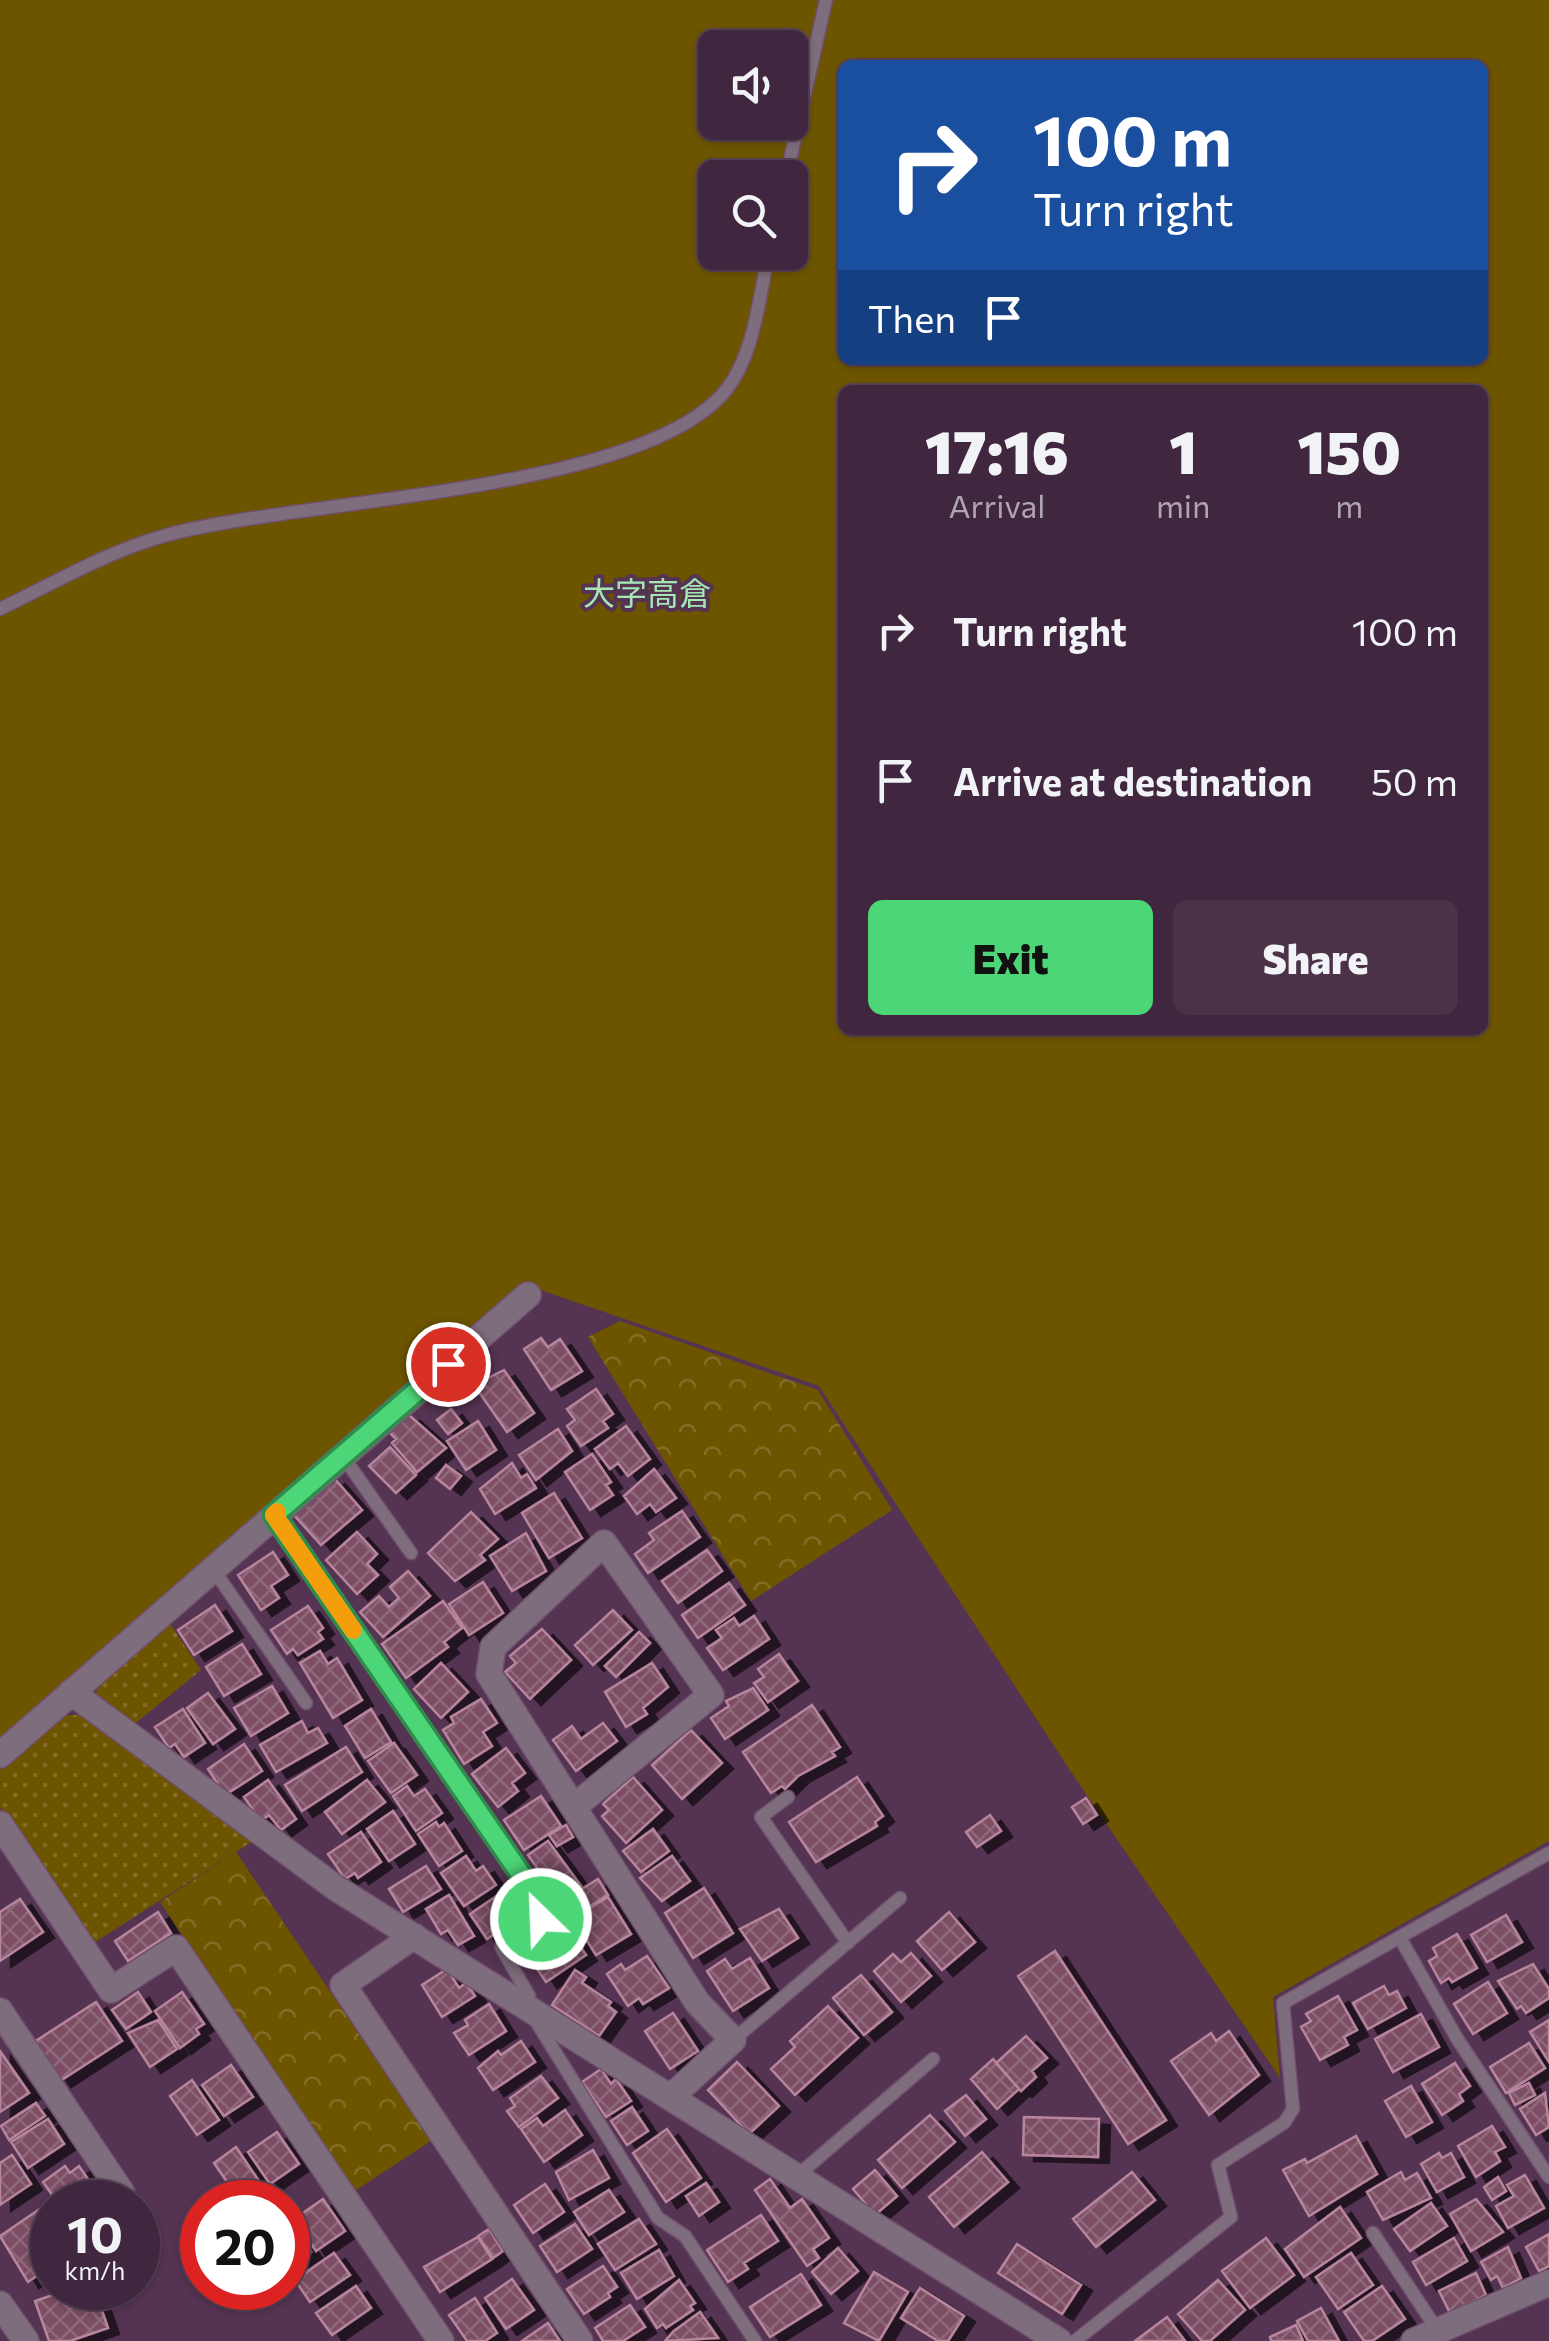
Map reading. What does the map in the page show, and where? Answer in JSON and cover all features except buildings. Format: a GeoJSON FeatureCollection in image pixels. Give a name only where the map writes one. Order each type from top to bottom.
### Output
{"type":"FeatureCollection","features":[{"type":"Feature","properties":{"kind":"street"},"geometry":{"type":"LineString","coordinates":[[0,1756],[528,1296]]}},
{"type":"Feature","properties":{"kind":"street"},"geometry":{"type":"LineString","coordinates":[[575,1806],[711,1695],[604,1543],[494,1647],[488,1674],[697,2002],[733,2040],[672,2096]]}},
{"type":"Feature","properties":{"kind":"street"},"geometry":{"type":"LineString","coordinates":[[70,1692],[336,1888],[1059,2341]]}},
{"type":"Feature","properties":{"kind":"street"},"geometry":{"type":"LineString","coordinates":[[0,1824],[112,1990],[176,1948],[441,2341]]}},
{"type":"Feature","properties":{"kind":"street"},"geometry":{"type":"LineString","coordinates":[[414,1936],[342,1986],[580,2341]]}},
{"type":"Feature","properties":{"kind":"street"},"geometry":{"type":"LineString","coordinates":[[0,2011],[113,2180]]}},
{"type":"Feature","properties":{"kind":"street"},"geometry":{"type":"LineString","coordinates":[[1426,2336],[1549,2283]]}},
{"type":"Feature","properties":{"kind":"street"},"geometry":{"type":"LineString","coordinates":[[0,2304],[26,2341]]}},
{"type":"Feature","properties":{"kind":"lane"},"geometry":{"type":"LineString","coordinates":[[790,160],[826,0]]}},
{"type":"Feature","properties":{"kind":"lane"},"geometry":{"type":"LineString","coordinates":[[0,609],[91,564],[165,535],[510,477],[597,459],[659,434],[697,416],[727,389],[748,344],[765,270]]}},
{"type":"Feature","properties":{"kind":"lane"},"geometry":{"type":"LineString","coordinates":[[342,1455],[411,1554]]}},
{"type":"Feature","properties":{"kind":"lane"},"geometry":{"type":"LineString","coordinates":[[274,1515],[542,1905],[541,1919],[501,1947],[530,1996],[526,2005],[658,2218],[685,2236],[755,2341]]}},
{"type":"Feature","properties":{"kind":"lane"},"geometry":{"type":"LineString","coordinates":[[212,1568],[306,1703]]}},
{"type":"Feature","properties":{"kind":"lane"},"geometry":{"type":"LineString","coordinates":[[788,1798],[762,1817],[848,1943]]}},
{"type":"Feature","properties":{"kind":"lane"},"geometry":{"type":"LineString","coordinates":[[1075,2341],[1231,2217],[1218,2165],[1284,2123],[1292,2109],[1283,2003],[1549,1853]]}},
{"type":"Feature","properties":{"kind":"lane"},"geometry":{"type":"LineString","coordinates":[[733,2040],[900,1898]]}},
{"type":"Feature","properties":{"kind":"lane"},"geometry":{"type":"LineString","coordinates":[[1400,1938],[1458,2040],[1549,2178]]}},
{"type":"Feature","properties":{"kind":"lane"},"geometry":{"type":"LineString","coordinates":[[797,2176],[933,2059]]}},
{"type":"Feature","properties":{"kind":"lane"},"geometry":{"type":"LineString","coordinates":[[1373,2234],[1426,2336]]}},
{"type":"Feature","properties":{"kind":"green space"},"geometry":{"type":"Polygon","coordinates":[[[0,0],[1549,0],[1549,1841],[1273,1997],[1280,2078],[1069,1769],[819,1386],[526,1285],[0,1747],[0,0]]]}},
{"type":"Feature","properties":{"kind":"green space"},"geometry":{"type":"Polygon","coordinates":[[[620,1321],[818,1390],[892,1510],[751,1601],[588,1337],[620,1321]]]}},
{"type":"Feature","properties":{"kind":"green space"},"geometry":{"type":"Polygon","coordinates":[[[166,1618],[201,1670],[132,1726],[95,1699],[101,1674],[166,1618]]]}},
{"type":"Feature","properties":{"kind":"green space"},"geometry":{"type":"Polygon","coordinates":[[[61,1715],[80,1715],[253,1841],[92,1944],[0,1807],[0,1768],[61,1715]]]}},
{"type":"Feature","properties":{"kind":"green space"},"geometry":{"type":"Polygon","coordinates":[[[236,1852],[431,2141],[353,2192],[160,1902],[236,1852]]]}},
{"type":"Feature","properties":{"kind":"slow traffic"},"geometry":{"type":"LineString","coordinates":[[277,1512],[274,1515],[353,1630]]}},
{"type":"Feature","properties":{"kind":"district","name":"大字高倉"},"geometry":{"type":"Point","coordinates":[647,592]}},
{"type":"Feature","properties":{"kind":"route"},"geometry":{"type":"LineString","coordinates":[[448,1364],[274,1515],[542,1905],[541,1919]]}}]}
